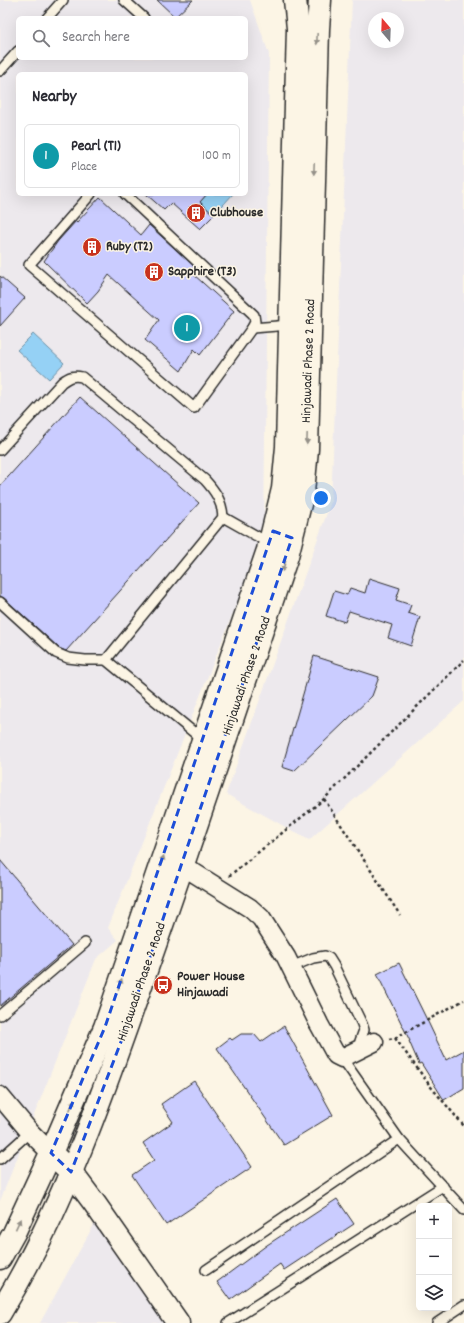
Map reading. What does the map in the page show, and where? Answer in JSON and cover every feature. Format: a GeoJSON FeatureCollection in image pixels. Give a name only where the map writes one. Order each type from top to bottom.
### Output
{"type":"FeatureCollection","features":[{"type":"Feature","properties":{"kind":"main road","name":"Hinjawadi Phase 2 Road"},"geometry":{"type":"LineString","coordinates":[[0,1314],[21,1279],[71,1172],[124,1034],[183,866],[285,563],[278,537],[285,461],[290,325],[298,28],[295,0]]}},
{"type":"Feature","properties":{"kind":"main road","name":"Hinjawadi Phase 2 Road"},"geometry":{"type":"LineString","coordinates":[[0,1258],[14,1233],[51,1153],[105,1027],[203,740],[278,537],[303,492],[307,449],[320,0]]}},
{"type":"Feature","properties":{"kind":"main road"},"geometry":{"type":"LineString","coordinates":[[51,1153],[71,1172],[109,1223],[178,1323]]}},
{"type":"Feature","properties":{"kind":"street"},"geometry":{"type":"LineString","coordinates":[[183,866],[250,908],[261,918],[291,967],[319,1024],[336,1054],[342,1058],[368,1045]]}},
{"type":"Feature","properties":{"kind":"street"},"geometry":{"type":"LineString","coordinates":[[0,1096],[30,1132],[51,1153]]}},
{"type":"Feature","properties":{"kind":"lane"},"geometry":{"type":"LineString","coordinates":[[49,16],[63,0]]}},
{"type":"Feature","properties":{"kind":"lane"},"geometry":{"type":"LineString","coordinates":[[124,0],[142,16]]}},
{"type":"Feature","properties":{"kind":"lane"},"geometry":{"type":"LineString","coordinates":[[0,71],[16,53]]}},
{"type":"Feature","properties":{"kind":"lane"},"geometry":{"type":"LineString","coordinates":[[89,196],[29,265],[194,408],[252,328],[255,322],[254,315],[127,196]]}},
{"type":"Feature","properties":{"kind":"lane"},"geometry":{"type":"LineString","coordinates":[[252,328],[290,325]]}},
{"type":"Feature","properties":{"kind":"lane"},"geometry":{"type":"LineString","coordinates":[[0,450],[62,382],[68,377],[74,375],[82,377],[205,480],[214,491],[220,502],[223,509],[223,517],[106,660]]}},
{"type":"Feature","properties":{"kind":"lane"},"geometry":{"type":"LineString","coordinates":[[223,517],[278,537]]}},
{"type":"Feature","properties":{"kind":"lane"},"geometry":{"type":"LineString","coordinates":[[0,602],[56,654],[68,658],[84,660],[106,660],[203,740]]}},
{"type":"Feature","properties":{"kind":"lane"},"geometry":{"type":"LineString","coordinates":[[0,1015],[85,943]]}},
{"type":"Feature","properties":{"kind":"lane"},"geometry":{"type":"LineString","coordinates":[[291,967],[313,958],[325,956],[329,958],[362,1024],[364,1030],[360,1041],[368,1045]]}},
{"type":"Feature","properties":{"kind":"lane"},"geometry":{"type":"LineString","coordinates":[[342,1058],[399,1139],[464,1210]]}},
{"type":"Feature","properties":{"kind":"lane"},"geometry":{"type":"LineString","coordinates":[[1,1156],[30,1132]]}},
{"type":"Feature","properties":{"kind":"lane"},"geometry":{"type":"LineString","coordinates":[[206,1270],[399,1139]]}},
{"type":"Feature","properties":{"kind":"lane"},"geometry":{"type":"LineString","coordinates":[[228,1323],[443,1186]]}},
{"type":"Feature","properties":{"kind":"lane"},"geometry":{"type":"LineString","coordinates":[[438,1323],[464,1305]]}},
{"type":"Feature","properties":{"kind":"path"},"geometry":{"type":"LineString","coordinates":[[216,887],[324,799],[464,660]]}},
{"type":"Feature","properties":{"kind":"path"},"geometry":{"type":"LineString","coordinates":[[324,799],[400,915]]}},
{"type":"Feature","properties":{"kind":"path"},"geometry":{"type":"LineString","coordinates":[[464,1000],[395,1038],[431,1086],[464,1126]]}},
{"type":"Feature","properties":{"kind":"highlighted area"},"geometry":{"type":"Polygon","coordinates":[[[273,531],[292,538],[124,1034],[71,1172],[51,1153],[105,1027],[273,531]]]}},
{"type":"Feature","properties":{"kind":"shaded area"},"geometry":{"type":"Polygon","coordinates":[[[0,0],[250,0],[269,54],[264,535],[108,928],[118,940],[96,959],[0,1201],[0,0]]]}},
{"type":"Feature","properties":{"kind":"shaded area"},"geometry":{"type":"Polygon","coordinates":[[[352,0],[464,0],[464,701],[309,840],[226,794],[331,502],[352,0]]]}},
{"type":"Feature","properties":{"kind":"shaded area"},"geometry":{"type":"Polygon","coordinates":[[[98,1217],[172,1323],[40,1323],[98,1217]]]}},
{"type":"Feature","properties":{"kind":"water"},"geometry":{"type":"Polygon","coordinates":[[[205,196],[231,196],[214,215],[200,202],[205,196]]]}},
{"type":"Feature","properties":{"kind":"water"},"geometry":{"type":"Polygon","coordinates":[[[33,334],[64,363],[49,379],[17,350],[33,334]]]}},
{"type":"Feature","properties":{"kind":"building"},"geometry":{"type":"Polygon","coordinates":[[[157,0],[193,0],[176,16],[174,16],[157,0]]]}},
{"type":"Feature","properties":{"kind":"building","name":"Clubhouse"},"geometry":{"type":"Polygon","coordinates":[[[148,196],[205,196],[200,202],[214,215],[200,229],[171,203],[164,210],[148,196]]]}},
{"type":"Feature","properties":{"kind":"building"},"geometry":{"type":"Polygon","coordinates":[[[100,197],[141,235],[149,225],[197,269],[193,274],[234,311],[200,355],[194,349],[181,371],[145,340],[159,320],[109,275],[98,291],[87,303],[44,261],[58,241],[100,197]]]}},
{"type":"Feature","properties":{"kind":"building"},"geometry":{"type":"Polygon","coordinates":[[[0,276],[25,298],[0,326],[0,276]]]}},
{"type":"Feature","properties":{"kind":"building"},"geometry":{"type":"Polygon","coordinates":[[[80,397],[199,503],[66,651],[59,648],[0,596],[0,486],[80,397]]]}},
{"type":"Feature","properties":{"kind":"building"},"geometry":{"type":"Polygon","coordinates":[[[369,578],[400,588],[396,600],[411,605],[408,613],[420,617],[411,646],[388,638],[392,625],[349,611],[345,622],[326,616],[334,591],[347,595],[350,588],[365,593],[369,578]]]}},
{"type":"Feature","properties":{"kind":"building"},"geometry":{"type":"Polygon","coordinates":[[[314,656],[379,677],[372,696],[294,771],[282,767],[314,656]]]}},
{"type":"Feature","properties":{"kind":"building"},"geometry":{"type":"Polygon","coordinates":[[[0,860],[72,945],[0,1006],[0,860]]]}},
{"type":"Feature","properties":{"kind":"building"},"geometry":{"type":"Polygon","coordinates":[[[399,963],[446,1060],[464,1050],[464,1088],[444,1100],[421,1063],[419,1064],[410,1041],[377,974],[399,963]]]}},
{"type":"Feature","properties":{"kind":"building"},"geometry":{"type":"Polygon","coordinates":[[[284,1026],[333,1115],[284,1145],[217,1048],[230,1038],[232,1040],[241,1034],[254,1034],[261,1042],[284,1026]]]}},
{"type":"Feature","properties":{"kind":"building"},"geometry":{"type":"Polygon","coordinates":[[[194,1081],[252,1167],[166,1225],[132,1175],[154,1160],[143,1143],[173,1122],[161,1104],[194,1081]]]}},
{"type":"Feature","properties":{"kind":"building"},"geometry":{"type":"Polygon","coordinates":[[[337,1199],[354,1224],[284,1270],[280,1264],[230,1300],[217,1282],[267,1245],[337,1199]]]}},
{"type":"Feature","properties":{"kind":"place","name":"Clubhouse"},"geometry":{"type":"Point","coordinates":[196,213]}},
{"type":"Feature","properties":{"kind":"place","name":"Ruby (T2)"},"geometry":{"type":"Point","coordinates":[92,247]}},
{"type":"Feature","properties":{"kind":"place","name":"Sapphire (T3)"},"geometry":{"type":"Point","coordinates":[154,272]}},
{"type":"Feature","properties":{"kind":"place","name":"Pearl (T1)"},"geometry":{"type":"Point","coordinates":[187,328]}},
{"type":"Feature","properties":{"kind":"place","name":"Power House Hinjawadi"},"geometry":{"type":"Point","coordinates":[163,985]}}]}
